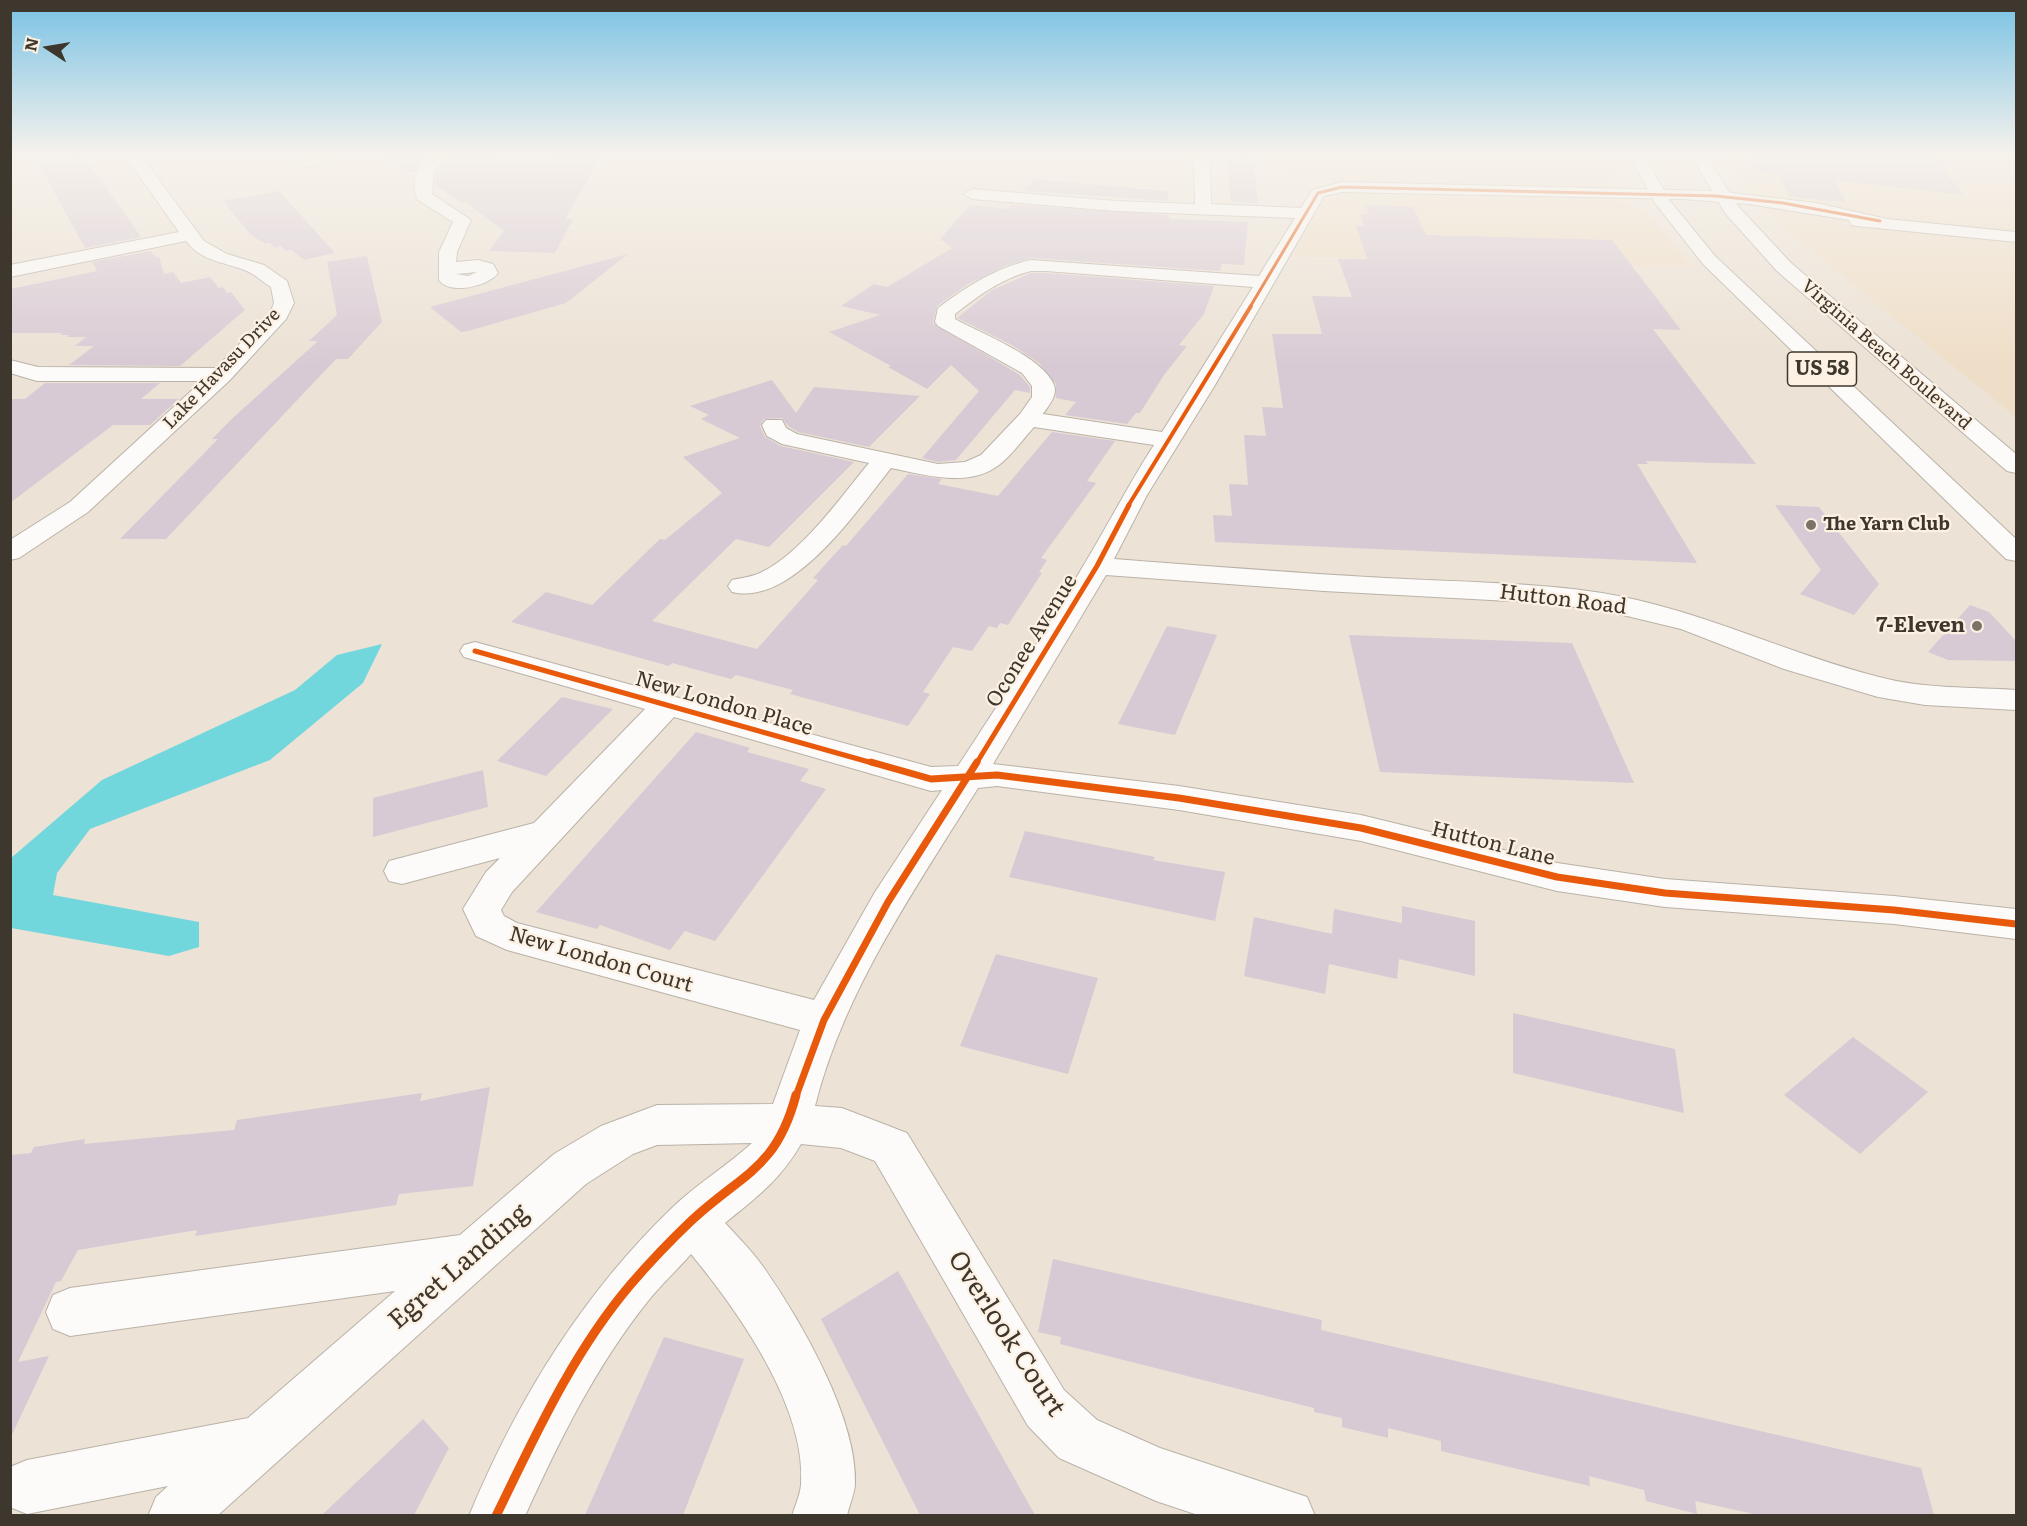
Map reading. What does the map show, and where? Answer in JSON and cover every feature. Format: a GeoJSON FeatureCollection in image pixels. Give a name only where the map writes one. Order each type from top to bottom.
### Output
{"type":"FeatureCollection","features":[{"type":"Feature","properties":{"kind":"street","name":"Lake Havasu Drive"},"geometry":{"type":"LineString","coordinates":[[10,552],[79,507],[222,375],[279,315],[285,295],[280,285],[269,276],[214,254],[189,235],[181,224]]}},
{"type":"Feature","properties":{"kind":"street"},"geometry":{"type":"LineString","coordinates":[[446,269],[448,252],[460,224]]}},
{"type":"Feature","properties":{"kind":"street","name":"Oconee Avenue"},"geometry":{"type":"LineString","coordinates":[[496,1515],[531,1443],[579,1356],[631,1284],[692,1220],[744,1180],[771,1154],[789,1123],[801,1078],[824,1020],[888,902],[1025,687],[1097,566],[1134,495],[1298,224]]}},
{"type":"Feature","properties":{"kind":"street","name":"US 58"},"geometry":{"type":"LineString","coordinates":[[1680,224],[1702,252],[1748,300],[2016,553]]}},
{"type":"Feature","properties":{"kind":"street","name":"Virginia Beach Boulevard"},"geometry":{"type":"LineString","coordinates":[[1747,224],[1784,267],[2016,466]]}},
{"type":"Feature","properties":{"kind":"street"},"geometry":{"type":"LineString","coordinates":[[1907,224],[2016,237]]}},
{"type":"Feature","properties":{"kind":"street"},"geometry":{"type":"LineString","coordinates":[[10,271],[189,235]]}},
{"type":"Feature","properties":{"kind":"street"},"geometry":{"type":"LineString","coordinates":[[774,425],[775,431],[790,439],[938,471],[969,469],[990,460],[1028,419],[1043,397],[1043,386],[1038,375],[1030,368],[945,322],[944,317],[951,307],[1010,269],[1046,265],[1264,282]]}},
{"type":"Feature","properties":{"kind":"street"},"geometry":{"type":"LineString","coordinates":[[10,366],[37,374],[222,375]]}},
{"type":"Feature","properties":{"kind":"street"},"geometry":{"type":"LineString","coordinates":[[1028,419],[1169,440]]}},
{"type":"Feature","properties":{"kind":"street"},"geometry":{"type":"LineString","coordinates":[[742,586],[770,579],[793,563],[847,506],[885,460]]}},
{"type":"Feature","properties":{"kind":"street","name":"Hutton Road"},"geometry":{"type":"LineString","coordinates":[[1097,566],[1324,583],[1495,591],[1602,602],[1690,622],[1742,640],[1794,662],[1878,687],[1925,695],[2016,700]]}},
{"type":"Feature","properties":{"kind":"street","name":"New London Place"},"geometry":{"type":"LineString","coordinates":[[476,651],[931,779],[965,778]]}},
{"type":"Feature","properties":{"kind":"street","name":"New London Court"},"geometry":{"type":"LineString","coordinates":[[667,705],[499,882],[482,909],[489,926],[507,935],[824,1020]]}},
{"type":"Feature","properties":{"kind":"street","name":"Hutton Lane"},"geometry":{"type":"LineString","coordinates":[[965,778],[997,775],[1190,800],[1361,828],[1557,878],[1665,893],[1894,910],[2016,924]]}},
{"type":"Feature","properties":{"kind":"street"},"geometry":{"type":"LineString","coordinates":[[402,871],[545,833]]}},
{"type":"Feature","properties":{"kind":"street","name":"Overlook Court"},"geometry":{"type":"LineString","coordinates":[[789,1123],[842,1128],[891,1147],[1046,1408],[1078,1439],[1156,1474],[1288,1515]]}},
{"type":"Feature","properties":{"kind":"street","name":"Egret Landing"},"geometry":{"type":"LineString","coordinates":[[175,1515],[570,1169],[617,1140],[657,1125],[789,1123]]}},
{"type":"Feature","properties":{"kind":"street"},"geometry":{"type":"LineString","coordinates":[[692,1220],[746,1283],[793,1362],[825,1440],[828,1486],[819,1515]]}},
{"type":"Feature","properties":{"kind":"street"},"geometry":{"type":"LineString","coordinates":[[70,1311],[470,1257]]}},
{"type":"Feature","properties":{"kind":"street"},"geometry":{"type":"LineString","coordinates":[[27,1487],[259,1442]]}},
{"type":"Feature","properties":{"kind":"shaded area"},"geometry":{"type":"Polygon","coordinates":[[[1310,224],[1656,224],[1694,268],[1293,256],[1310,224]]]}},
{"type":"Feature","properties":{"kind":"shaded area"},"geometry":{"type":"Polygon","coordinates":[[[1780,224],[2016,224],[2016,417],[1780,224]]]}},
{"type":"Feature","properties":{"kind":"water"},"geometry":{"type":"Polygon","coordinates":[[[382,644],[363,683],[270,760],[90,829],[57,873],[53,895],[199,922],[199,947],[169,956],[11,928],[11,858],[102,780],[295,690],[337,655],[382,644]]]}},
{"type":"Feature","properties":{"kind":"building"},"geometry":{"type":"Polygon","coordinates":[[[72,224],[132,224],[141,237],[85,248],[72,224]]]}},
{"type":"Feature","properties":{"kind":"building"},"geometry":{"type":"Polygon","coordinates":[[[242,224],[309,224],[335,253],[304,260],[291,250],[285,251],[281,246],[274,248],[270,243],[265,244],[251,235],[242,224]]]}},
{"type":"Feature","properties":{"kind":"building"},"geometry":{"type":"Polygon","coordinates":[[[495,224],[570,224],[555,253],[489,251],[504,231],[495,224]]]}},
{"type":"Feature","properties":{"kind":"building"},"geometry":{"type":"Polygon","coordinates":[[[953,224],[1248,224],[1244,265],[1222,264],[1220,271],[1031,258],[1005,266],[970,283],[937,306],[933,323],[1020,375],[1030,387],[1030,393],[1015,390],[956,460],[938,462],[922,458],[979,391],[951,365],[927,389],[829,332],[880,315],[841,306],[874,284],[887,287],[952,248],[940,239],[953,224]]]}},
{"type":"Feature","properties":{"kind":"building"},"geometry":{"type":"Polygon","coordinates":[[[1363,224],[1421,224],[1426,235],[1612,240],[1681,330],[1653,329],[1756,464],[1646,461],[1648,464],[1637,464],[1697,563],[1215,542],[1213,515],[1232,516],[1229,484],[1248,485],[1244,435],[1266,436],[1262,407],[1283,408],[1272,334],[1322,334],[1312,296],[1352,297],[1338,259],[1367,259],[1356,225],[1364,226],[1363,224]]]}},
{"type":"Feature","properties":{"kind":"building"},"geometry":{"type":"Polygon","coordinates":[[[151,251],[155,257],[159,257],[164,274],[173,272],[181,283],[210,277],[219,288],[223,287],[227,293],[231,292],[245,310],[180,366],[69,365],[94,346],[75,346],[86,337],[67,337],[69,335],[60,335],[62,333],[10,333],[10,289],[97,271],[92,262],[151,251]]]}},
{"type":"Feature","properties":{"kind":"building"},"geometry":{"type":"Polygon","coordinates":[[[628,254],[566,303],[468,331],[461,332],[430,307],[628,254]]]}},
{"type":"Feature","properties":{"kind":"building"},"geometry":{"type":"Polygon","coordinates":[[[367,256],[382,322],[348,359],[336,359],[166,539],[120,539],[218,439],[212,439],[235,416],[318,341],[309,341],[337,315],[327,262],[367,256]]]}},
{"type":"Feature","properties":{"kind":"building"},"geometry":{"type":"Polygon","coordinates":[[[1031,273],[1214,286],[1204,314],[1179,345],[1187,346],[1164,375],[1140,413],[1136,413],[1127,424],[1065,415],[1076,402],[1056,398],[1056,384],[1039,363],[1012,345],[957,318],[992,290],[1031,273]]]}},
{"type":"Feature","properties":{"kind":"building"},"geometry":{"type":"Polygon","coordinates":[[[772,380],[796,413],[814,387],[920,396],[869,447],[798,432],[788,426],[782,418],[764,419],[760,426],[765,437],[781,446],[854,462],[769,547],[736,539],[652,621],[757,649],[818,580],[813,578],[843,545],[846,546],[908,474],[942,479],[938,484],[998,496],[1052,432],[1115,441],[1087,481],[1096,483],[1041,558],[1047,560],[1039,572],[1042,573],[1008,625],[1000,623],[997,628],[989,626],[972,651],[953,647],[923,692],[930,694],[908,726],[790,694],[793,690],[736,675],[731,679],[672,663],[669,666],[511,622],[546,592],[592,605],[660,539],[665,540],[722,493],[683,457],[740,438],[701,419],[709,415],[690,406],[772,380]]]}},
{"type":"Feature","properties":{"kind":"building"},"geometry":{"type":"Polygon","coordinates":[[[45,383],[160,383],[141,399],[179,399],[150,425],[113,425],[10,503],[10,399],[25,399],[45,383]]]}},
{"type":"Feature","properties":{"kind":"building"},"geometry":{"type":"Polygon","coordinates":[[[1775,505],[1819,507],[1879,584],[1854,615],[1800,594],[1821,570],[1775,505]]]}},
{"type":"Feature","properties":{"kind":"building","name":"7-Eleven"},"geometry":{"type":"Polygon","coordinates":[[[1970,605],[1989,612],[2016,641],[2016,661],[1948,660],[1928,652],[1970,605]]]}},
{"type":"Feature","properties":{"kind":"building"},"geometry":{"type":"Polygon","coordinates":[[[1167,626],[1217,635],[1175,735],[1118,724],[1167,626]]]}},
{"type":"Feature","properties":{"kind":"building"},"geometry":{"type":"Polygon","coordinates":[[[1349,635],[1572,643],[1634,783],[1380,772],[1349,635]]]}},
{"type":"Feature","properties":{"kind":"building"},"geometry":{"type":"Polygon","coordinates":[[[562,697],[613,709],[546,776],[497,761],[562,697]]]}},
{"type":"Feature","properties":{"kind":"building"},"geometry":{"type":"Polygon","coordinates":[[[696,732],[750,748],[747,752],[809,769],[800,781],[826,789],[715,941],[685,931],[670,950],[600,925],[597,929],[536,912],[696,732]]]}},
{"type":"Feature","properties":{"kind":"building"},"geometry":{"type":"Polygon","coordinates":[[[483,770],[488,807],[373,837],[373,798],[483,770]]]}},
{"type":"Feature","properties":{"kind":"building"},"geometry":{"type":"Polygon","coordinates":[[[1025,831],[1155,857],[1153,860],[1225,872],[1215,921],[1009,877],[1025,831]]]}},
{"type":"Feature","properties":{"kind":"building"},"geometry":{"type":"Polygon","coordinates":[[[1402,906],[1475,921],[1475,976],[1399,959],[1397,979],[1329,964],[1325,994],[1244,976],[1254,917],[1332,934],[1334,909],[1402,923],[1402,906]]]}},
{"type":"Feature","properties":{"kind":"building"},"geometry":{"type":"Polygon","coordinates":[[[996,954],[1098,978],[1068,1074],[960,1046],[996,954]]]}},
{"type":"Feature","properties":{"kind":"building"},"geometry":{"type":"Polygon","coordinates":[[[1513,1013],[1675,1049],[1684,1113],[1513,1073],[1513,1013]]]}},
{"type":"Feature","properties":{"kind":"building"},"geometry":{"type":"Polygon","coordinates":[[[1853,1037],[1928,1092],[1860,1154],[1784,1095],[1853,1037]]]}},
{"type":"Feature","properties":{"kind":"building"},"geometry":{"type":"Polygon","coordinates":[[[490,1087],[473,1186],[399,1194],[396,1205],[195,1236],[197,1230],[78,1250],[61,1281],[56,1282],[18,1362],[49,1356],[10,1439],[10,1155],[31,1153],[34,1147],[85,1139],[84,1144],[234,1130],[237,1120],[422,1093],[420,1101],[490,1087]]]}},
{"type":"Feature","properties":{"kind":"building"},"geometry":{"type":"Polygon","coordinates":[[[1053,1259],[1322,1320],[1321,1330],[1921,1468],[1934,1515],[1758,1515],[1695,1501],[1697,1514],[1646,1501],[1644,1490],[1589,1476],[1590,1486],[1441,1451],[1441,1441],[1388,1428],[1388,1438],[1342,1427],[1342,1418],[1314,1412],[1314,1408],[1060,1344],[1061,1337],[1038,1332],[1053,1259]]]}},
{"type":"Feature","properties":{"kind":"building"},"geometry":{"type":"Polygon","coordinates":[[[898,1271],[1035,1515],[920,1515],[821,1319],[898,1271]]]}},
{"type":"Feature","properties":{"kind":"building"},"geometry":{"type":"Polygon","coordinates":[[[664,1337],[744,1359],[683,1515],[585,1515],[664,1337]]]}},
{"type":"Feature","properties":{"kind":"building"},"geometry":{"type":"Polygon","coordinates":[[[423,1419],[449,1448],[414,1515],[322,1515],[423,1419]]]}},
{"type":"Feature","properties":{"kind":"cycle path"},"geometry":{"type":"LineString","coordinates":[[496,1516],[531,1443],[579,1356],[631,1284],[692,1220],[744,1180],[771,1154],[789,1123],[801,1078],[824,1020],[888,902],[1025,687],[1097,566],[1134,495],[1204,385],[1299,224]]}},
{"type":"Feature","properties":{"kind":"cycle path"},"geometry":{"type":"LineString","coordinates":[[475,651],[931,779],[997,775],[1179,798],[1361,828],[1557,877],[1665,893],[1894,910],[2016,924]]}},
{"type":"Feature","properties":{"kind":"place","name":"The Yarn Club"},"geometry":{"type":"Point","coordinates":[1811,525]}},
{"type":"Feature","properties":{"kind":"place","name":"7-Eleven"},"geometry":{"type":"Point","coordinates":[1977,626]}}]}
